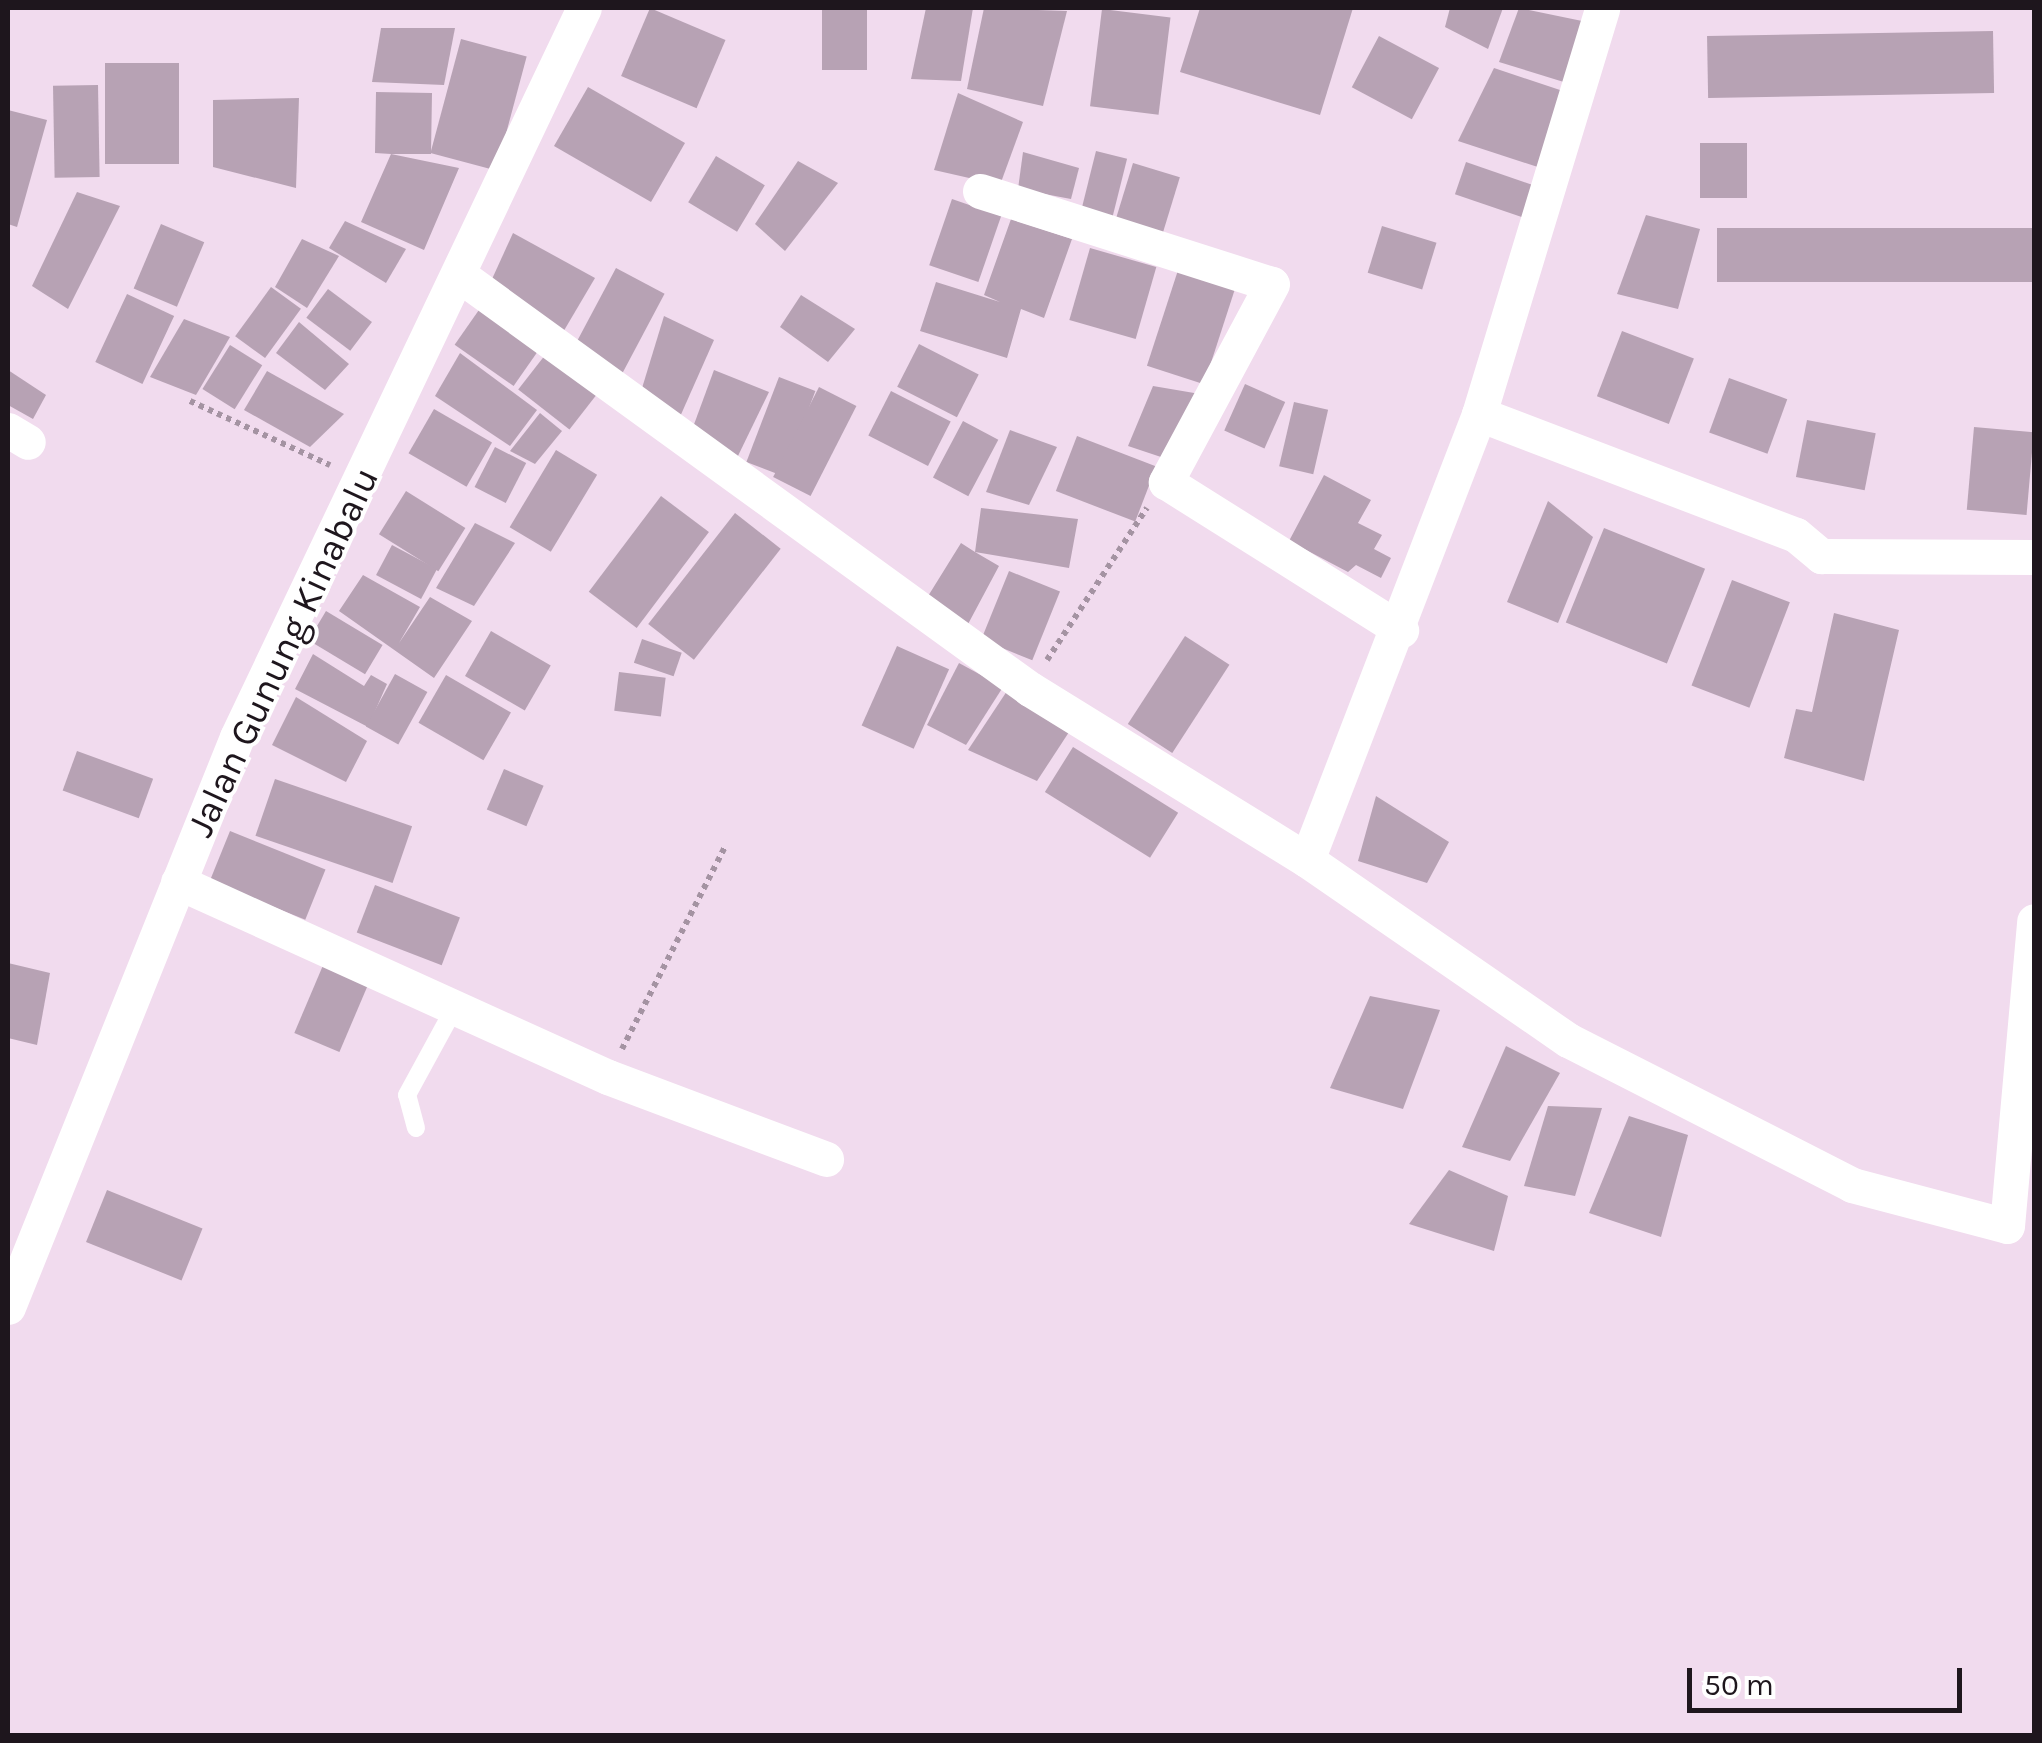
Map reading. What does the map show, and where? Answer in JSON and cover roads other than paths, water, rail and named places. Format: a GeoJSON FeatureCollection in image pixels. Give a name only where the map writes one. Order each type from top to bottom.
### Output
{"type":"FeatureCollection","features":[{"type":"Feature","properties":{"kind":"street","name":"Jalan Gunung Kinabalu"},"geometry":{"type":"LineString","coordinates":[[8,1307],[178,882],[584,8]]}},
{"type":"Feature","properties":{"kind":"street"},"geometry":{"type":"LineString","coordinates":[[1307,860],[1401,630],[1479,414],[1602,8]]}},
{"type":"Feature","properties":{"kind":"street"},"geometry":{"type":"LineString","coordinates":[[980,190],[1272,284],[1166,482],[1401,630]]}},
{"type":"Feature","properties":{"kind":"street"},"geometry":{"type":"LineString","coordinates":[[462,276],[1030,688],[1307,860],[1568,1040],[1714,1120],[1866,1190],[2007,1226],[2034,921]]}},
{"type":"Feature","properties":{"kind":"street"},"geometry":{"type":"LineString","coordinates":[[1479,414],[1796,535],[1820,556],[2034,557]]}},
{"type":"Feature","properties":{"kind":"street"},"geometry":{"type":"LineString","coordinates":[[178,882],[608,1076],[826,1159]]}},
{"type":"Feature","properties":{"kind":"lane"},"geometry":{"type":"LineString","coordinates":[[416,1128],[407,1095],[455,1008]]}}]}
